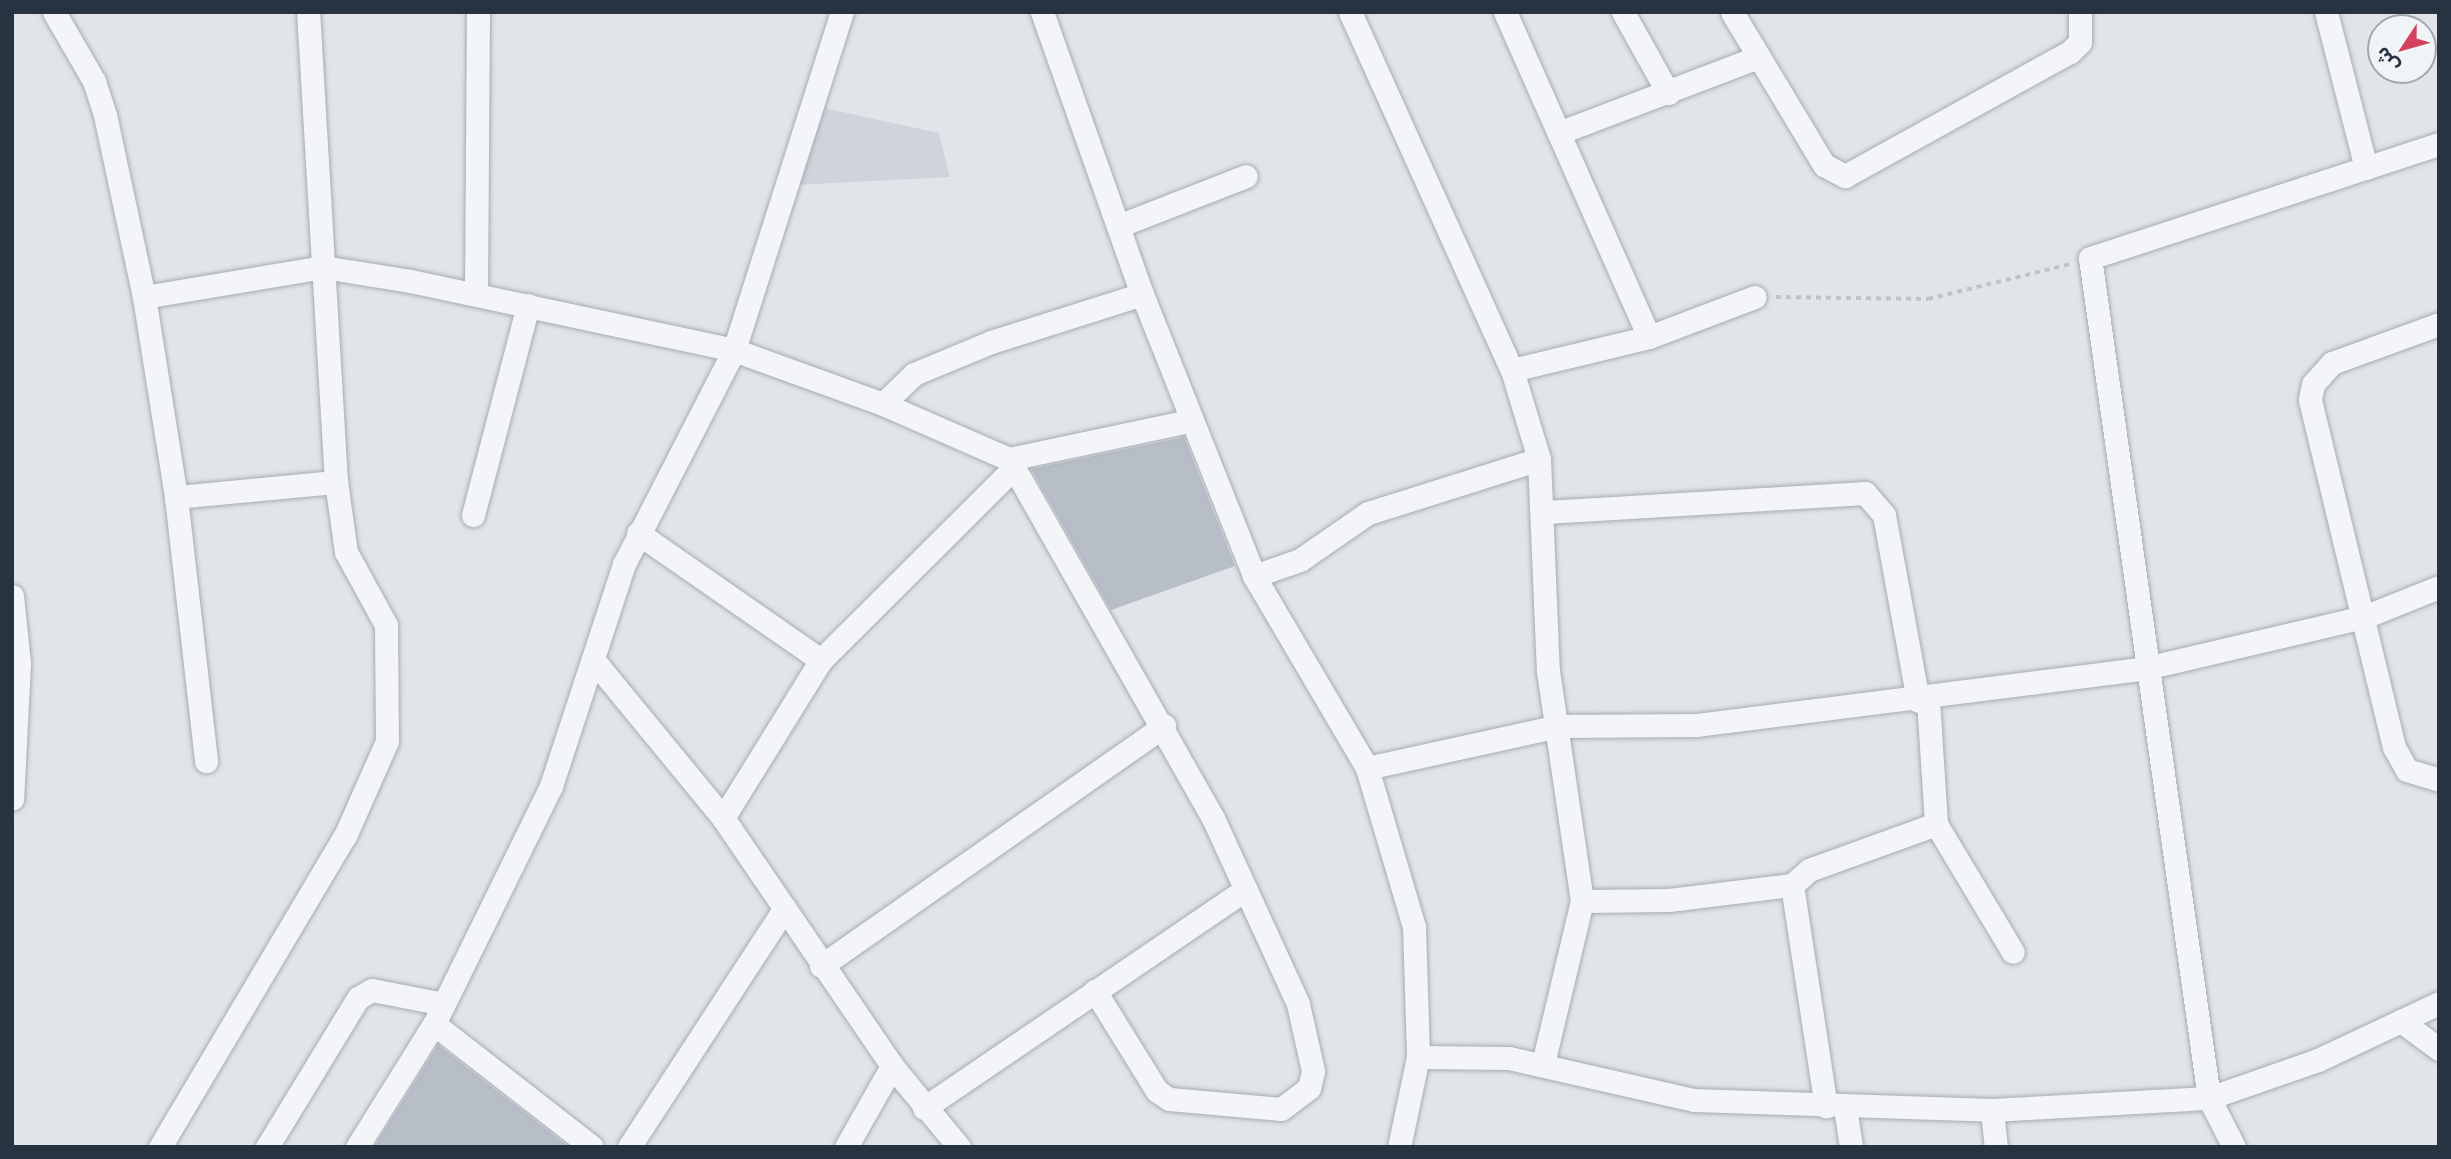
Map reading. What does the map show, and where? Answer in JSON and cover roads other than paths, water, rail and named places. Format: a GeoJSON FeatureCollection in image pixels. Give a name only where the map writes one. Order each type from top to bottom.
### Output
{"type":"FeatureCollection","features":[{"type":"Feature","properties":{"kind":"street"},"geometry":{"type":"LineString","coordinates":[[54,12],[94,82],[105,115],[144,297],[176,497],[206,761]]}},
{"type":"Feature","properties":{"kind":"street"},"geometry":{"type":"LineString","coordinates":[[160,1147],[309,901],[383,759],[386,625],[346,552],[336,482],[307,12]]}},
{"type":"Feature","properties":{"kind":"street"},"geometry":{"type":"LineString","coordinates":[[476,295],[478,12]]}},
{"type":"Feature","properties":{"kind":"street"},"geometry":{"type":"LineString","coordinates":[[357,1147],[434,1024],[551,786],[638,533],[734,350],[842,12]]}},
{"type":"Feature","properties":{"kind":"street"},"geometry":{"type":"LineString","coordinates":[[1042,12],[1142,294],[1254,576],[1367,768],[1414,927],[1418,1057],[1399,1147]]}},
{"type":"Feature","properties":{"kind":"street"},"geometry":{"type":"LineString","coordinates":[[1350,12],[1511,370],[1539,460],[1546,512],[1548,671],[1582,901],[1543,1063]]}},
{"type":"Feature","properties":{"kind":"street"},"geometry":{"type":"LineString","coordinates":[[1505,12],[1561,132],[1648,337]]}},
{"type":"Feature","properties":{"kind":"street"},"geometry":{"type":"LineString","coordinates":[[1623,12],[1668,93]]}},
{"type":"Feature","properties":{"kind":"street"},"geometry":{"type":"LineString","coordinates":[[1732,12],[1824,165],[1845,176],[2070,52],[2080,42],[2080,12]]}},
{"type":"Feature","properties":{"kind":"street"},"geometry":{"type":"LineString","coordinates":[[2326,12],[2366,168]]}},
{"type":"Feature","properties":{"kind":"street"},"geometry":{"type":"LineString","coordinates":[[1561,132],[1758,57]]}},
{"type":"Feature","properties":{"kind":"street"},"geometry":{"type":"LineString","coordinates":[[2234,1147],[2209,1098],[2090,258],[2439,144]]}},
{"type":"Feature","properties":{"kind":"street"},"geometry":{"type":"LineString","coordinates":[[1118,226],[1246,176]]}},
{"type":"Feature","properties":{"kind":"street"},"geometry":{"type":"LineString","coordinates":[[144,297],[323,267],[528,305],[734,350],[883,404],[1012,464],[1164,726],[1246,889],[1307,1039],[1314,1071],[1296,1101],[1256,1110],[1169,1099],[1157,1091],[1094,991]]}},
{"type":"Feature","properties":{"kind":"street"},"geometry":{"type":"LineString","coordinates":[[883,404],[914,374],[978,347],[1142,294]]}},
{"type":"Feature","properties":{"kind":"street"},"geometry":{"type":"LineString","coordinates":[[1511,370],[1648,337],[1755,297]]}},
{"type":"Feature","properties":{"kind":"street"},"geometry":{"type":"LineString","coordinates":[[473,515],[528,305]]}},
{"type":"Feature","properties":{"kind":"street"},"geometry":{"type":"LineString","coordinates":[[2439,324],[2332,363],[2313,383],[2313,424],[2398,759],[2418,778],[2439,780]]}},
{"type":"Feature","properties":{"kind":"street"},"geometry":{"type":"LineString","coordinates":[[723,818],[821,660],[1012,464],[1191,421]]}},
{"type":"Feature","properties":{"kind":"street"},"geometry":{"type":"LineString","coordinates":[[1254,576],[1300,560],[1368,513],[1539,460]]}},
{"type":"Feature","properties":{"kind":"street"},"geometry":{"type":"LineString","coordinates":[[176,497],[336,482]]}},
{"type":"Feature","properties":{"kind":"street"},"geometry":{"type":"LineString","coordinates":[[1546,512],[1865,493],[1884,515],[1923,700],[1936,824],[2013,952]]}},
{"type":"Feature","properties":{"kind":"street"},"geometry":{"type":"LineString","coordinates":[[638,533],[821,660]]}},
{"type":"Feature","properties":{"kind":"street"},"geometry":{"type":"LineString","coordinates":[[1367,768],[1558,726],[1652,729],[1923,700],[2146,668],[2364,617],[2439,587]]}},
{"type":"Feature","properties":{"kind":"street"},"geometry":{"type":"LineString","coordinates":[[12,596],[19,631],[12,799]]}},
{"type":"Feature","properties":{"kind":"street"},"geometry":{"type":"LineString","coordinates":[[595,662],[723,818],[821,966],[892,1066],[924,1108],[959,1147]]}},
{"type":"Feature","properties":{"kind":"street"},"geometry":{"type":"LineString","coordinates":[[821,966],[1164,726]]}},
{"type":"Feature","properties":{"kind":"street"},"geometry":{"type":"LineString","coordinates":[[1582,901],[1669,900],[1792,885],[1809,870],[1936,824]]}},
{"type":"Feature","properties":{"kind":"street"},"geometry":{"type":"LineString","coordinates":[[1792,885],[1836,1106],[1851,1147]]}},
{"type":"Feature","properties":{"kind":"street"},"geometry":{"type":"LineString","coordinates":[[924,1108],[1246,889]]}},
{"type":"Feature","properties":{"kind":"street"},"geometry":{"type":"LineString","coordinates":[[629,1147],[785,908]]}},
{"type":"Feature","properties":{"kind":"street"},"geometry":{"type":"LineString","coordinates":[[267,1147],[358,998],[372,990],[444,1004]]}},
{"type":"Feature","properties":{"kind":"street"},"geometry":{"type":"LineString","coordinates":[[1418,1057],[1543,1063],[1694,1100],[1992,1110],[2209,1098],[2318,1060],[2439,1003]]}},
{"type":"Feature","properties":{"kind":"street"},"geometry":{"type":"LineString","coordinates":[[2401,1021],[2439,1049]]}},
{"type":"Feature","properties":{"kind":"street"},"geometry":{"type":"LineString","coordinates":[[434,1024],[592,1147]]}},
{"type":"Feature","properties":{"kind":"street"},"geometry":{"type":"LineString","coordinates":[[846,1147],[892,1066]]}},
{"type":"Feature","properties":{"kind":"street"},"geometry":{"type":"LineString","coordinates":[[1992,1110],[1996,1147]]}}]}
